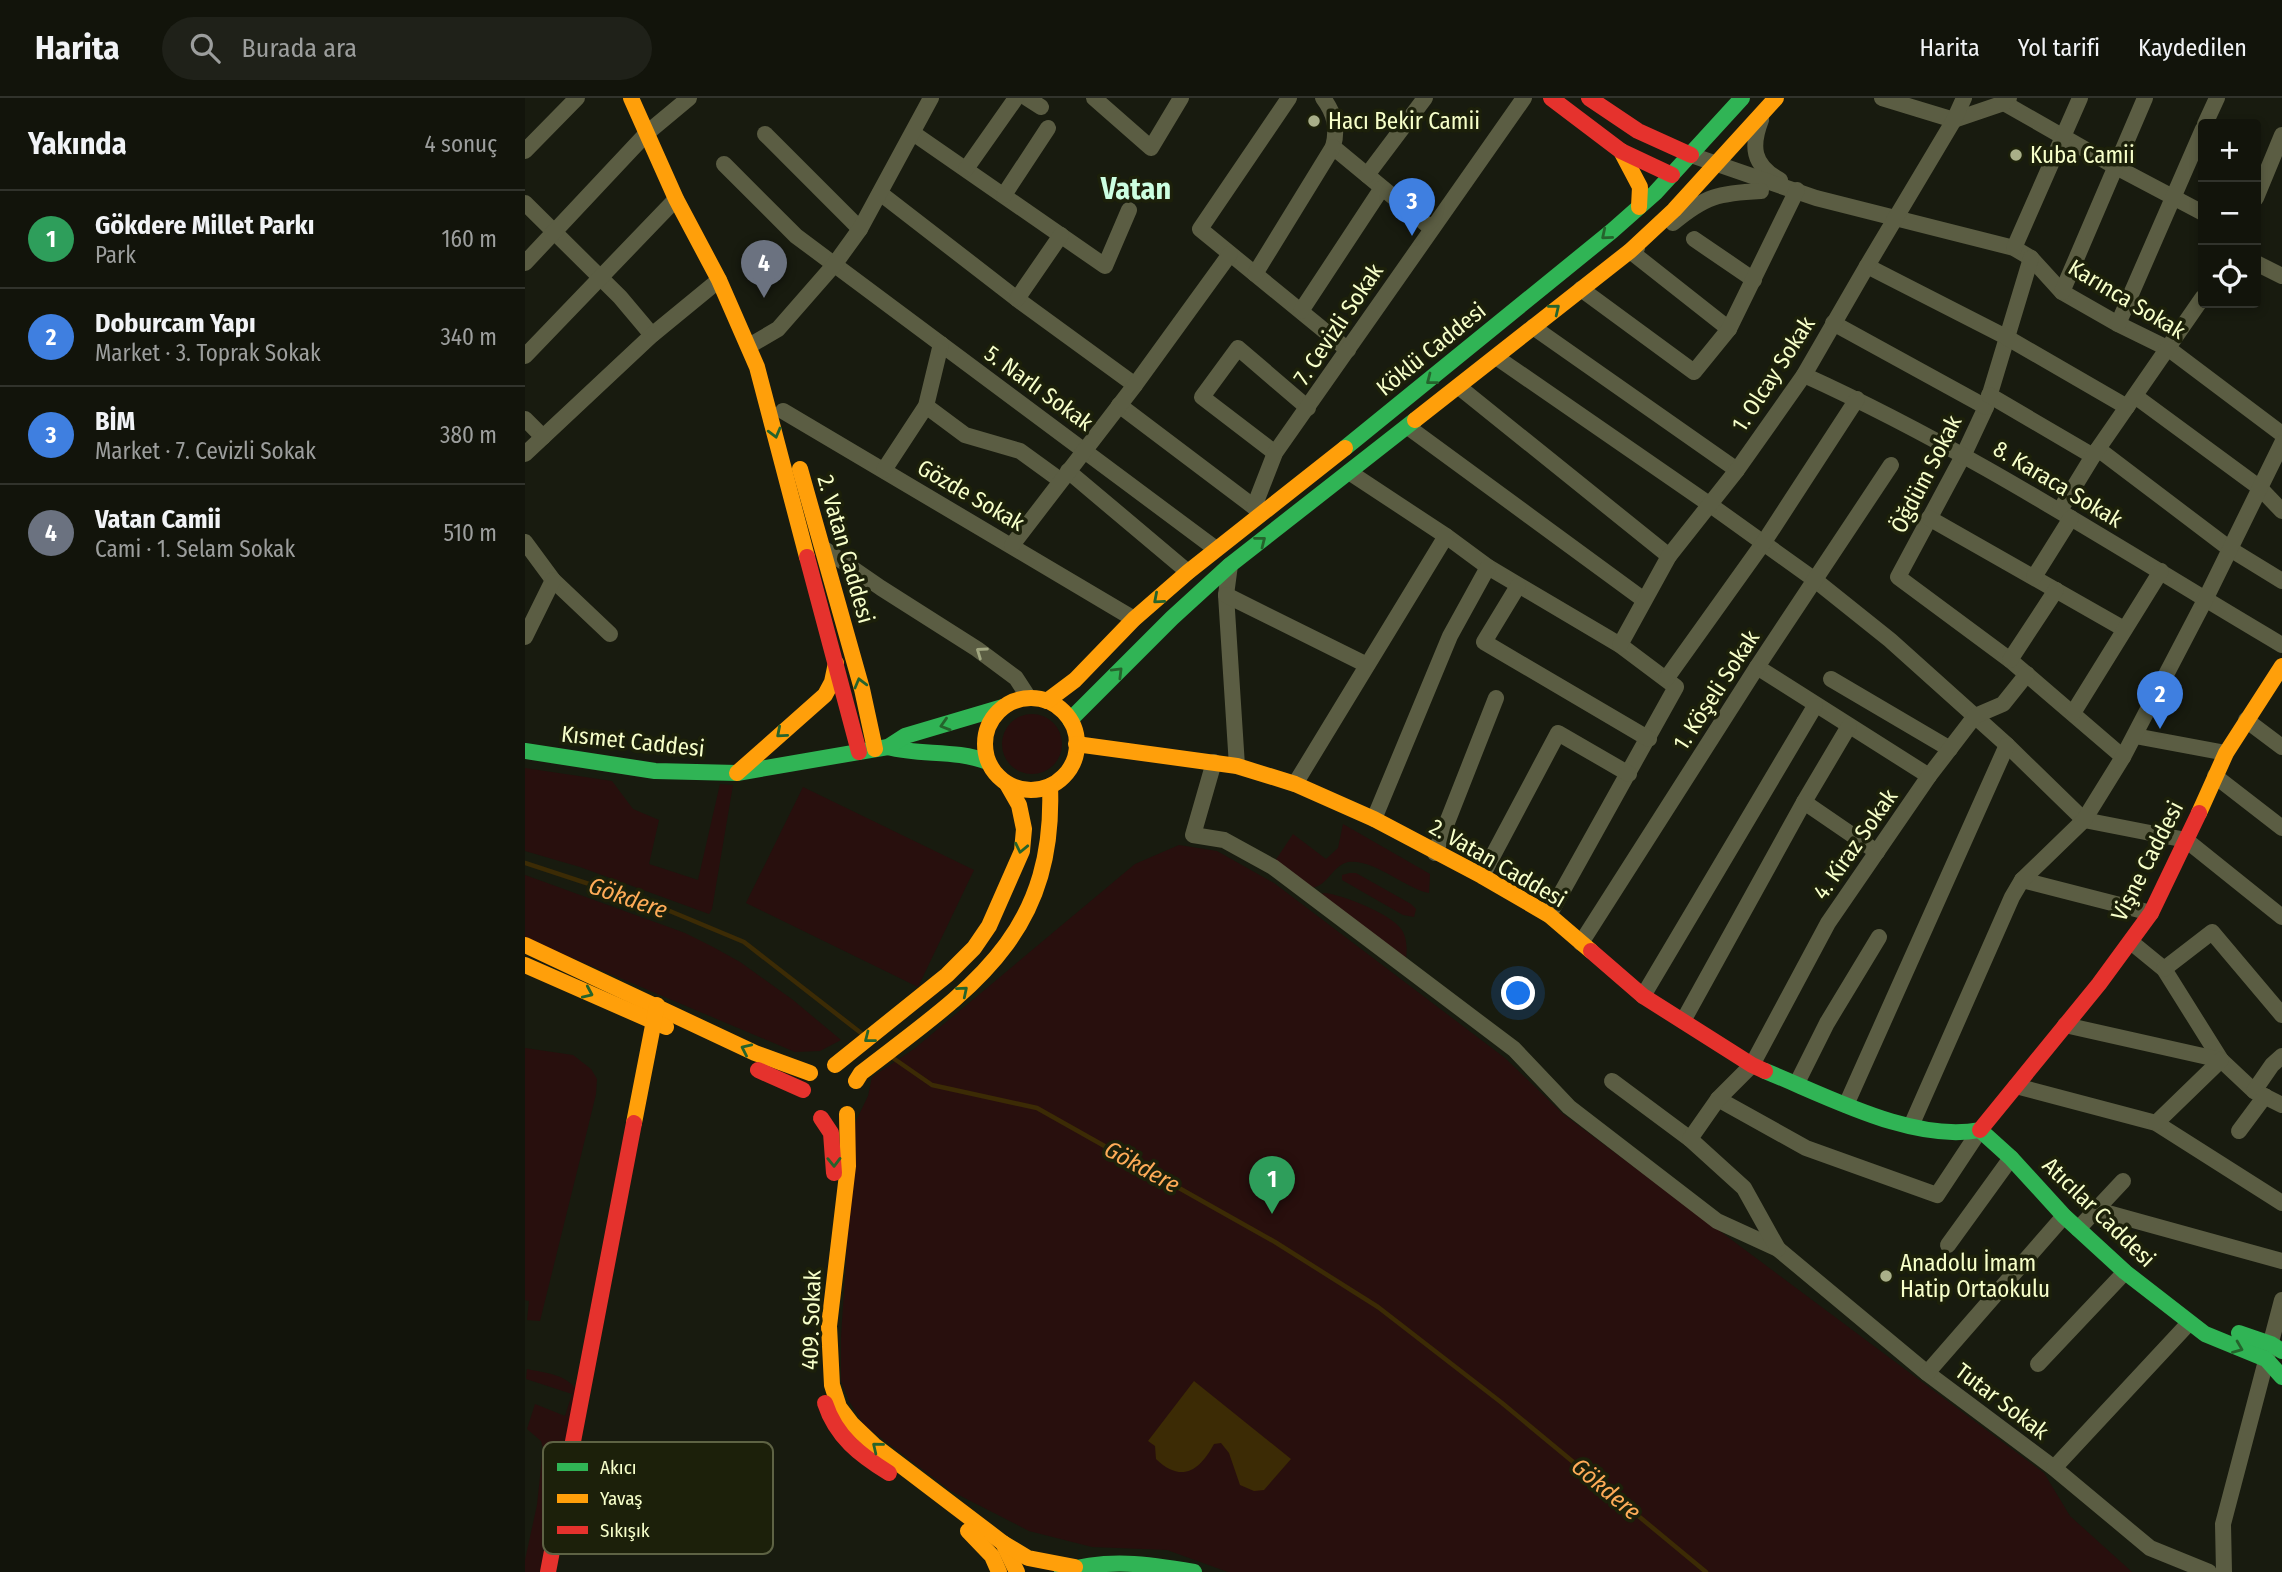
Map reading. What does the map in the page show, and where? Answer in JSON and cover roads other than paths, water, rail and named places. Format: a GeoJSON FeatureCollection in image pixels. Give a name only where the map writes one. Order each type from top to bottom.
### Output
{"type":"FeatureCollection","features":[{"type":"Feature","properties":{"kind":"main road","name":"2. Vatan Caddesi"},"geometry":{"type":"LineString","coordinates":[[631,98],[676,198],[750,346],[836,663],[874,750]]}},
{"type":"Feature","properties":{"kind":"main road"},"geometry":{"type":"LineString","coordinates":[[1551,98],[1621,150],[1672,175]]}},
{"type":"Feature","properties":{"kind":"main road"},"geometry":{"type":"LineString","coordinates":[[1587,98],[1636,131],[1691,155]]}},
{"type":"Feature","properties":{"kind":"main road","name":"Köklü Caddesi"},"geometry":{"type":"LineString","coordinates":[[1047,701],[1075,681],[1134,619],[1257,510],[1440,373],[1639,206],[1672,175],[1742,98]]}},
{"type":"Feature","properties":{"kind":"main road","name":"Köklü Caddesi"},"geometry":{"type":"LineString","coordinates":[[1070,720],[1172,618],[1230,565],[1630,251],[1699,183],[1770,104]]}},
{"type":"Feature","properties":{"kind":"main road"},"geometry":{"type":"LineString","coordinates":[[1636,131],[1686,139],[1714,130]]}},
{"type":"Feature","properties":{"kind":"main road"},"geometry":{"type":"LineString","coordinates":[[1621,150],[1640,187],[1639,206]]}},
{"type":"Feature","properties":{"kind":"main road","name":"2. Vatan Caddesi"},"geometry":{"type":"LineString","coordinates":[[757,367],[783,411],[862,689],[874,750]]}},
{"type":"Feature","properties":{"kind":"main road"},"geometry":{"type":"LineString","coordinates":[[737,773],[825,695],[832,682],[836,663]]}},
{"type":"Feature","properties":{"kind":"main road","name":"Vişne Caddesi"},"geometry":{"type":"LineString","coordinates":[[1980,1130],[2131,942],[2151,912],[2226,753],[2282,666]]}},
{"type":"Feature","properties":{"kind":"main road"},"geometry":{"type":"LineString","coordinates":[[874,750],[905,736],[1003,707],[1017,700],[1029,698],[1047,701],[1061,709],[1070,720],[1076,735],[1072,765],[1063,777],[1050,786],[1036,790],[1007,784]]}},
{"type":"Feature","properties":{"kind":"main road"},"geometry":{"type":"LineString","coordinates":[[1003,707],[986,732],[985,747],[988,762],[1007,784],[1019,805],[1024,829],[1021,851],[1002,901],[974,948],[947,975],[839,1062],[817,1068],[810,1073],[803,1090],[807,1107],[821,1118],[839,1118],[847,1114],[857,1099],[859,1077],[990,967],[1006,947],[1020,922],[1047,856],[1050,786]]}},
{"type":"Feature","properties":{"kind":"main road","name":"2. Vatan Caddesi"},"geometry":{"type":"LineString","coordinates":[[1076,744],[1237,766],[1295,784],[1374,818],[1549,915],[1643,996],[1752,1065],[1878,1118],[1952,1134],[1980,1130]]}},
{"type":"Feature","properties":{"kind":"main road"},"geometry":{"type":"LineString","coordinates":[[874,750],[907,753],[946,751],[970,755],[988,762]]}},
{"type":"Feature","properties":{"kind":"main road","name":"Kısmet Caddesi"},"geometry":{"type":"LineString","coordinates":[[525,751],[655,771],[737,773],[874,750]]}},
{"type":"Feature","properties":{"kind":"main road"},"geometry":{"type":"LineString","coordinates":[[525,946],[803,1090]]}},
{"type":"Feature","properties":{"kind":"main road"},"geometry":{"type":"LineString","coordinates":[[525,965],[810,1073]]}},
{"type":"Feature","properties":{"kind":"main road"},"geometry":{"type":"LineString","coordinates":[[573,1442],[655,1013]]}},
{"type":"Feature","properties":{"kind":"main road"},"geometry":{"type":"LineString","coordinates":[[839,1062],[859,1077]]}},
{"type":"Feature","properties":{"kind":"main road","name":"409. Sokak"},"geometry":{"type":"LineString","coordinates":[[847,1114],[848,1170],[829,1327],[830,1377],[839,1408],[879,1450],[1003,1543],[1017,1572]]}},
{"type":"Feature","properties":{"kind":"main road","name":"409. Sokak"},"geometry":{"type":"LineString","coordinates":[[821,1118],[831,1133],[834,1171],[822,1324],[821,1381],[826,1408],[851,1448],[927,1498],[980,1541],[992,1556],[999,1572]]}},
{"type":"Feature","properties":{"kind":"main road","name":"Atıcılar Caddesi"},"geometry":{"type":"LineString","coordinates":[[1980,1130],[2011,1158],[2064,1216],[2125,1272],[2205,1334],[2273,1351],[2282,1377]]}},
{"type":"Feature","properties":{"kind":"main road"},"geometry":{"type":"LineString","coordinates":[[980,1541],[984,1557],[983,1572]]}},
{"type":"Feature","properties":{"kind":"main road"},"geometry":{"type":"LineString","coordinates":[[1003,1543],[1028,1558],[1068,1569],[1111,1564],[1165,1567],[1194,1572]]}},
{"type":"Feature","properties":{"kind":"main road"},"geometry":{"type":"LineString","coordinates":[[548,1572],[551,1554]]}},
{"type":"Feature","properties":{"kind":"street"},"geometry":{"type":"LineString","coordinates":[[525,151],[577,98]]}},
{"type":"Feature","properties":{"kind":"street"},"geometry":{"type":"LineString","coordinates":[[525,263],[647,133],[689,98]]}},
{"type":"Feature","properties":{"kind":"street"},"geometry":{"type":"LineString","coordinates":[[750,346],[778,329],[834,265],[860,229],[930,98]]}},
{"type":"Feature","properties":{"kind":"street"},"geometry":{"type":"LineString","coordinates":[[966,169],[1016,98]]}},
{"type":"Feature","properties":{"kind":"street"},"geometry":{"type":"LineString","coordinates":[[1027,98],[1041,107]]}},
{"type":"Feature","properties":{"kind":"street"},"geometry":{"type":"LineString","coordinates":[[1099,100],[1151,148],[1181,98]]}},
{"type":"Feature","properties":{"kind":"street"},"geometry":{"type":"LineString","coordinates":[[1289,98],[1200,229],[1348,350]]}},
{"type":"Feature","properties":{"kind":"street"},"geometry":{"type":"LineString","coordinates":[[1255,274],[1333,147],[1337,134],[1334,117],[1323,98]]}},
{"type":"Feature","properties":{"kind":"street","name":"7. Cevizli Sokak"},"geometry":{"type":"LineString","coordinates":[[1257,510],[1275,453],[1524,98]]}},
{"type":"Feature","properties":{"kind":"street"},"geometry":{"type":"LineString","coordinates":[[1572,113],[1587,98]]}},
{"type":"Feature","properties":{"kind":"street"},"geometry":{"type":"LineString","coordinates":[[1882,98],[1954,120],[2007,101],[2116,167],[2198,210]]}},
{"type":"Feature","properties":{"kind":"street","name":"1. Olcay Sokak"},"geometry":{"type":"LineString","coordinates":[[1620,645],[1668,556],[1737,470],[1804,375],[1954,120],[1964,98]]}},
{"type":"Feature","properties":{"kind":"street"},"geometry":{"type":"LineString","coordinates":[[2014,248],[2080,98]]}},
{"type":"Feature","properties":{"kind":"street"},"geometry":{"type":"LineString","coordinates":[[2062,292],[2145,98]]}},
{"type":"Feature","properties":{"kind":"street"},"geometry":{"type":"LineString","coordinates":[[2208,119],[2217,98]]}},
{"type":"Feature","properties":{"kind":"street"},"geometry":{"type":"LineString","coordinates":[[1367,175],[1420,100]]}},
{"type":"Feature","properties":{"kind":"street"},"geometry":{"type":"LineString","coordinates":[[1770,104],[1754,147],[1758,161],[1773,177],[1797,193]]}},
{"type":"Feature","properties":{"kind":"street"},"geometry":{"type":"LineString","coordinates":[[1004,195],[1048,128]]}},
{"type":"Feature","properties":{"kind":"street"},"geometry":{"type":"LineString","coordinates":[[913,132],[1105,266],[1129,210]]}},
{"type":"Feature","properties":{"kind":"street"},"geometry":{"type":"LineString","coordinates":[[765,134],[860,229]]}},
{"type":"Feature","properties":{"kind":"street"},"geometry":{"type":"LineString","coordinates":[[2261,186],[2282,135]]}},
{"type":"Feature","properties":{"kind":"street"},"geometry":{"type":"LineString","coordinates":[[2118,324],[2198,141]]}},
{"type":"Feature","properties":{"kind":"street"},"geometry":{"type":"LineString","coordinates":[[1333,147],[1431,228]]}},
{"type":"Feature","properties":{"kind":"street"},"geometry":{"type":"LineString","coordinates":[[1691,155],[1797,193]]}},
{"type":"Feature","properties":{"kind":"street","name":"5. Narlı Sokak"},"geometry":{"type":"LineString","coordinates":[[724,163],[796,236],[1216,549]]}},
{"type":"Feature","properties":{"kind":"street"},"geometry":{"type":"LineString","coordinates":[[1672,175],[1699,183],[1741,186],[1761,191]]}},
{"type":"Feature","properties":{"kind":"street"},"geometry":{"type":"LineString","coordinates":[[1301,311],[1382,188]]}},
{"type":"Feature","properties":{"kind":"street"},"geometry":{"type":"LineString","coordinates":[[1729,329],[1630,251],[1654,239],[1703,201],[1723,192],[1797,193]]}},
{"type":"Feature","properties":{"kind":"street"},"geometry":{"type":"LineString","coordinates":[[880,193],[1017,299],[1135,385]]}},
{"type":"Feature","properties":{"kind":"street"},"geometry":{"type":"LineString","coordinates":[[1581,289],[1694,372],[1729,329],[1797,193]]}},
{"type":"Feature","properties":{"kind":"street","name":"Karınca Sokak"},"geometry":{"type":"LineString","coordinates":[[1797,193],[2014,248],[2031,258],[2062,292],[2169,349],[2282,434]]}},
{"type":"Feature","properties":{"kind":"street"},"geometry":{"type":"LineString","coordinates":[[525,356],[676,198]]}},
{"type":"Feature","properties":{"kind":"street"},"geometry":{"type":"LineString","coordinates":[[525,203],[601,278],[652,335]]}},
{"type":"Feature","properties":{"kind":"street"},"geometry":{"type":"LineString","coordinates":[[1017,299],[1061,235]]}},
{"type":"Feature","properties":{"kind":"street"},"geometry":{"type":"LineString","coordinates":[[1694,239],[1754,280]]}},
{"type":"Feature","properties":{"kind":"street"},"geometry":{"type":"LineString","coordinates":[[1012,545],[1135,385],[1230,254]]}},
{"type":"Feature","properties":{"kind":"street","name":"Öğdüm Sokak"},"geometry":{"type":"LineString","coordinates":[[2031,258],[1987,401],[1964,454],[1898,577],[2010,660],[2123,757]]}},
{"type":"Feature","properties":{"kind":"street"},"geometry":{"type":"LineString","coordinates":[[2261,265],[2282,275]]}},
{"type":"Feature","properties":{"kind":"street"},"geometry":{"type":"LineString","coordinates":[[1867,266],[2131,401],[2260,488],[2282,511]]}},
{"type":"Feature","properties":{"kind":"street"},"geometry":{"type":"LineString","coordinates":[[525,454],[652,335],[719,280]]}},
{"type":"Feature","properties":{"kind":"street"},"geometry":{"type":"LineString","coordinates":[[2034,577],[2096,453],[2198,305]]}},
{"type":"Feature","properties":{"kind":"street"},"geometry":{"type":"LineString","coordinates":[[1833,323],[2096,453],[2230,549],[2282,581]]}},
{"type":"Feature","properties":{"kind":"street"},"geometry":{"type":"LineString","coordinates":[[1533,327],[1737,470]]}},
{"type":"Feature","properties":{"kind":"street"},"geometry":{"type":"LineString","coordinates":[[884,470],[926,406],[941,344]]}},
{"type":"Feature","properties":{"kind":"street"},"geometry":{"type":"LineString","coordinates":[[1275,453],[1202,397],[1238,348],[1308,408]]}},
{"type":"Feature","properties":{"kind":"street"},"geometry":{"type":"LineString","coordinates":[[1496,357],[1815,580],[1890,640],[2007,745],[2084,820],[2186,840],[2282,917]]}},
{"type":"Feature","properties":{"kind":"street","name":"8. Karaca Sokak"},"geometry":{"type":"LineString","coordinates":[[1804,375],[1964,454],[2282,645]]}},
{"type":"Feature","properties":{"kind":"street"},"geometry":{"type":"LineString","coordinates":[[1459,387],[1668,556]]}},
{"type":"Feature","properties":{"kind":"street"},"geometry":{"type":"LineString","coordinates":[[1549,915],[1650,739],[1671,683],[1857,399]]}},
{"type":"Feature","properties":{"kind":"street"},"geometry":{"type":"LineString","coordinates":[[1119,405],[1257,510]]}},
{"type":"Feature","properties":{"kind":"street"},"geometry":{"type":"LineString","coordinates":[[926,406],[965,435],[1020,451],[1064,475],[1188,572]]}},
{"type":"Feature","properties":{"kind":"street","name":"Gözde Sokak"},"geometry":{"type":"LineString","coordinates":[[783,411],[1134,619]]}},
{"type":"Feature","properties":{"kind":"street"},"geometry":{"type":"LineString","coordinates":[[525,419],[543,437]]}},
{"type":"Feature","properties":{"kind":"street"},"geometry":{"type":"LineString","coordinates":[[1408,427],[1644,600]]}},
{"type":"Feature","properties":{"kind":"street"},"geometry":{"type":"LineString","coordinates":[[1911,1126],[2012,897],[2022,880],[2084,820],[2123,757],[2205,600],[2282,443]]}},
{"type":"Feature","properties":{"kind":"street","name":"1. Köşeli Sokak"},"geometry":{"type":"LineString","coordinates":[[1581,943],[1757,667],[1891,465]]}},
{"type":"Feature","properties":{"kind":"street"},"geometry":{"type":"LineString","coordinates":[[1349,472],[1488,567],[1620,645],[1671,683]]}},
{"type":"Feature","properties":{"kind":"street"},"geometry":{"type":"LineString","coordinates":[[1929,517],[2125,629]]}},
{"type":"Feature","properties":{"kind":"street"},"geometry":{"type":"LineString","coordinates":[[1295,784],[1445,536]]}},
{"type":"Feature","properties":{"kind":"street"},"geometry":{"type":"LineString","coordinates":[[525,542],[553,580],[610,634]]}},
{"type":"Feature","properties":{"kind":"street"},"geometry":{"type":"LineString","coordinates":[[823,548],[997,663],[1016,678],[1029,698]]}},
{"type":"Feature","properties":{"kind":"street"},"geometry":{"type":"LineString","coordinates":[[1230,565],[1226,595],[1237,766]]}},
{"type":"Feature","properties":{"kind":"street"},"geometry":{"type":"LineString","coordinates":[[1374,818],[1450,636],[1488,567]]}},
{"type":"Feature","properties":{"kind":"street"},"geometry":{"type":"LineString","coordinates":[[2073,713],[2161,571]]}},
{"type":"Feature","properties":{"kind":"street"},"geometry":{"type":"LineString","coordinates":[[525,637],[553,580]]}},
{"type":"Feature","properties":{"kind":"street"},"geometry":{"type":"LineString","coordinates":[[1518,586],[1484,642],[1650,739]]}},
{"type":"Feature","properties":{"kind":"street"},"geometry":{"type":"LineString","coordinates":[[2010,660],[2056,590]]}},
{"type":"Feature","properties":{"kind":"street"},"geometry":{"type":"LineString","coordinates":[[1226,595],[1367,665]]}},
{"type":"Feature","properties":{"kind":"street"},"geometry":{"type":"LineString","coordinates":[[1757,667],[1929,776]]}},
{"type":"Feature","properties":{"kind":"street","name":"4. Kiraz Sokak"},"geometry":{"type":"LineString","coordinates":[[1690,1139],[1718,1099],[1752,1065],[1828,923],[1929,776],[1975,716],[2003,704],[2027,674]]}},
{"type":"Feature","properties":{"kind":"street"},"geometry":{"type":"LineString","coordinates":[[1831,679],[1950,749]]}},
{"type":"Feature","properties":{"kind":"street"},"geometry":{"type":"LineString","coordinates":[[1683,1021],[1804,802],[1856,694]]}},
{"type":"Feature","properties":{"kind":"street"},"geometry":{"type":"LineString","coordinates":[[1435,853],[1496,698]]}},
{"type":"Feature","properties":{"kind":"street"},"geometry":{"type":"LineString","coordinates":[[1643,996],[1815,706]]}},
{"type":"Feature","properties":{"kind":"street"},"geometry":{"type":"LineString","coordinates":[[2246,720],[2282,747]]}},
{"type":"Feature","properties":{"kind":"street"},"geometry":{"type":"LineString","coordinates":[[1482,876],[1558,733],[1629,774]]}},
{"type":"Feature","properties":{"kind":"street"},"geometry":{"type":"LineString","coordinates":[[2135,736],[2226,753]]}},
{"type":"Feature","properties":{"kind":"street"},"geometry":{"type":"LineString","coordinates":[[1846,1105],[2007,745]]}},
{"type":"Feature","properties":{"kind":"street"},"geometry":{"type":"LineString","coordinates":[[1214,762],[1193,835],[1224,840],[1273,867],[1514,1049],[1569,1107],[1717,1221],[1778,1249]]}},
{"type":"Feature","properties":{"kind":"street"},"geometry":{"type":"LineString","coordinates":[[2215,776],[2282,828]]}},
{"type":"Feature","properties":{"kind":"street"},"geometry":{"type":"LineString","coordinates":[[1804,802],[1877,852]]}},
{"type":"Feature","properties":{"kind":"street"},"geometry":{"type":"LineString","coordinates":[[2022,880],[2151,912]]}},
{"type":"Feature","properties":{"kind":"street"},"geometry":{"type":"LineString","coordinates":[[2165,969],[2212,932],[2282,1015]]}},
{"type":"Feature","properties":{"kind":"street"},"geometry":{"type":"LineString","coordinates":[[1797,1083],[1828,1023],[1879,937]]}},
{"type":"Feature","properties":{"kind":"street"},"geometry":{"type":"LineString","coordinates":[[2131,942],[2165,969],[2221,1060],[2259,1094],[2282,1105]]}},
{"type":"Feature","properties":{"kind":"street"},"geometry":{"type":"LineString","coordinates":[[2065,1025],[2221,1060]]}},
{"type":"Feature","properties":{"kind":"street"},"geometry":{"type":"LineString","coordinates":[[2239,1131],[2272,1065],[2282,1056]]}},
{"type":"Feature","properties":{"kind":"street"},"geometry":{"type":"LineString","coordinates":[[2156,1123],[2221,1060]]}},
{"type":"Feature","properties":{"kind":"street"},"geometry":{"type":"LineString","coordinates":[[1612,1081],[1690,1139],[1744,1188],[1778,1249]]}},
{"type":"Feature","properties":{"kind":"street"},"geometry":{"type":"LineString","coordinates":[[2016,1086],[2156,1123],[2282,1203]]}},
{"type":"Feature","properties":{"kind":"street"},"geometry":{"type":"LineString","coordinates":[[1718,1099],[1806,1148],[1937,1195],[1980,1130]]}},
{"type":"Feature","properties":{"kind":"street"},"geometry":{"type":"LineString","coordinates":[[1948,1245],[2011,1158]]}},
{"type":"Feature","properties":{"kind":"street"},"geometry":{"type":"LineString","coordinates":[[2078,1229],[2123,1181]]}},
{"type":"Feature","properties":{"kind":"street"},"geometry":{"type":"LineString","coordinates":[[2097,1210],[2282,1261]]}},
{"type":"Feature","properties":{"kind":"street"},"geometry":{"type":"LineString","coordinates":[[1927,1373],[2064,1216]]}},
{"type":"Feature","properties":{"kind":"street","name":"Tutar Sokak"},"geometry":{"type":"LineString","coordinates":[[1778,1249],[1927,1373],[2054,1468],[2150,1548],[2209,1572]]}},
{"type":"Feature","properties":{"kind":"street"},"geometry":{"type":"LineString","coordinates":[[2038,1364],[2125,1272]]}},
{"type":"Feature","properties":{"kind":"street"},"geometry":{"type":"LineString","coordinates":[[2224,1572],[2223,1524],[2273,1351],[2282,1300]]}},
{"type":"Feature","properties":{"kind":"street"},"geometry":{"type":"LineString","coordinates":[[2054,1468],[2189,1323]]}},
{"type":"Feature","properties":{"kind":"waterway","name":"Gökdere"},"geometry":{"type":"LineString","coordinates":[[525,863],[665,909],[744,942],[861,1033]]}},
{"type":"Feature","properties":{"kind":"waterway","name":"Gökdere"},"geometry":{"type":"LineString","coordinates":[[893,1058],[932,1085],[1037,1108],[1275,1242],[1378,1307],[1502,1403],[1706,1572]]}},
{"type":"Feature","properties":{"kind":"place","name":"Hacı Bekir Camii"},"geometry":{"type":"Point","coordinates":[1314,121]}},
{"type":"Feature","properties":{"kind":"place","name":"Kuba Camii"},"geometry":{"type":"Point","coordinates":[2016,155]}},
{"type":"Feature","properties":{"kind":"place","name":"BİM"},"geometry":{"type":"Point","coordinates":[1412,236]}},
{"type":"Feature","properties":{"kind":"place","name":"Vatan Camii"},"geometry":{"type":"Point","coordinates":[764,298]}},
{"type":"Feature","properties":{"kind":"place","name":"Doburcam Yapı"},"geometry":{"type":"Point","coordinates":[2160,729]}},
{"type":"Feature","properties":{"kind":"place","name":"Gökdere Millet Parkı"},"geometry":{"type":"Point","coordinates":[1272,1214]}},
{"type":"Feature","properties":{"kind":"place","name":"Anadolu İmam Hatip Ortaokulu"},"geometry":{"type":"Point","coordinates":[1886,1276]}},
{"type":"Feature","properties":{"kind":"district","name":"Vatan"},"geometry":{"type":"Point","coordinates":[1136,189]}}]}
